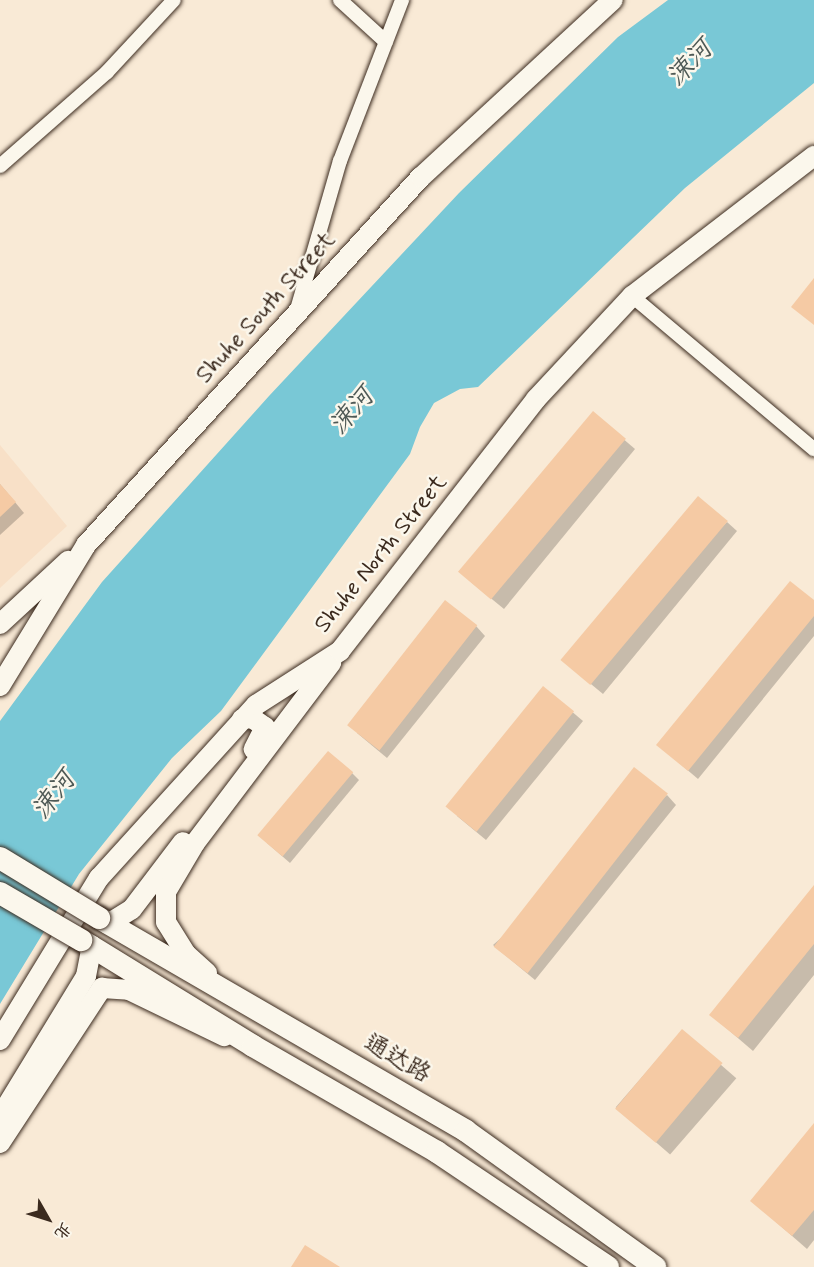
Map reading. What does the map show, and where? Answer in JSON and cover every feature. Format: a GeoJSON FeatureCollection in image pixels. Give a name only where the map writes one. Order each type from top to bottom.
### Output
{"type":"FeatureCollection","features":[{"type":"Feature","properties":{"kind":"main road","name":"Shuhe South Street"},"geometry":{"type":"LineString","coordinates":[[0,685],[86,545],[421,177],[613,0]]}},
{"type":"Feature","properties":{"kind":"main road","name":"Shuhe North Street"},"geometry":{"type":"LineString","coordinates":[[0,1040],[99,878],[256,705],[340,651],[536,399],[632,296],[814,156]]}},
{"type":"Feature","properties":{"kind":"main road"},"geometry":{"type":"LineString","coordinates":[[0,624],[86,545]]}},
{"type":"Feature","properties":{"kind":"main road"},"geometry":{"type":"LineString","coordinates":[[227,991],[186,954],[166,922],[166,892],[195,843],[340,651]]}},
{"type":"Feature","properties":{"kind":"main road"},"geometry":{"type":"LineString","coordinates":[[0,660],[5,665],[0,685]]}},
{"type":"Feature","properties":{"kind":"main road"},"geometry":{"type":"LineString","coordinates":[[103,921],[132,909],[264,736],[265,727],[260,722],[242,719]]}},
{"type":"Feature","properties":{"kind":"main road","name":"通达路"},"geometry":{"type":"LineString","coordinates":[[0,858],[103,921],[466,1131],[655,1267]]}},
{"type":"Feature","properties":{"kind":"main road"},"geometry":{"type":"LineString","coordinates":[[0,893],[87,943],[253,1046],[437,1152],[608,1267]]}},
{"type":"Feature","properties":{"kind":"main road"},"geometry":{"type":"LineString","coordinates":[[0,1117],[86,976],[87,943]]}},
{"type":"Feature","properties":{"kind":"main road"},"geometry":{"type":"LineString","coordinates":[[0,1143],[102,988],[129,990],[199,1026],[253,1046]]}},
{"type":"Feature","properties":{"kind":"street"},"geometry":{"type":"LineString","coordinates":[[0,166],[107,72],[174,0]]}},
{"type":"Feature","properties":{"kind":"street"},"geometry":{"type":"LineString","coordinates":[[340,0],[386,42]]}},
{"type":"Feature","properties":{"kind":"street"},"geometry":{"type":"LineString","coordinates":[[296,314],[340,160],[402,0]]}},
{"type":"Feature","properties":{"kind":"street"},"geometry":{"type":"LineString","coordinates":[[632,296],[814,448]]}},
{"type":"Feature","properties":{"kind":"shaded area"},"geometry":{"type":"Polygon","coordinates":[[[0,445],[67,526],[0,588],[0,445]]]}},
{"type":"Feature","properties":{"kind":"water","name":"涑河"},"geometry":{"type":"Polygon","coordinates":[[[668,0],[814,0],[814,83],[685,188],[478,387],[460,389],[434,403],[420,427],[410,454],[221,711],[172,758],[79,874],[0,1004],[0,721],[102,582],[269,396],[459,193],[618,37],[668,0]]]}},
{"type":"Feature","properties":{"kind":"building"},"geometry":{"type":"Polygon","coordinates":[[[814,278],[814,325],[791,307],[814,278]]]}},
{"type":"Feature","properties":{"kind":"building"},"geometry":{"type":"Polygon","coordinates":[[[593,411],[626,439],[491,600],[458,572],[593,411]]]}},
{"type":"Feature","properties":{"kind":"building"},"geometry":{"type":"Polygon","coordinates":[[[0,484],[16,502],[0,517],[0,484]]]}},
{"type":"Feature","properties":{"kind":"building"},"geometry":{"type":"Polygon","coordinates":[[[698,496],[728,521],[590,685],[560,660],[698,496]]]}},
{"type":"Feature","properties":{"kind":"building"},"geometry":{"type":"Polygon","coordinates":[[[790,581],[814,600],[814,616],[688,771],[656,745],[790,581]]]}},
{"type":"Feature","properties":{"kind":"building"},"geometry":{"type":"Polygon","coordinates":[[[445,600],[477,625],[379,751],[347,725],[445,600]]]}},
{"type":"Feature","properties":{"kind":"building"},"geometry":{"type":"Polygon","coordinates":[[[543,686],[574,711],[477,832],[445,806],[543,686]]]}},
{"type":"Feature","properties":{"kind":"building"},"geometry":{"type":"Polygon","coordinates":[[[328,751],[353,772],[283,856],[257,835],[328,751]]]}},
{"type":"Feature","properties":{"kind":"building"},"geometry":{"type":"Polygon","coordinates":[[[634,767],[668,793],[528,973],[494,947],[634,767]]]}},
{"type":"Feature","properties":{"kind":"building"},"geometry":{"type":"Polygon","coordinates":[[[814,885],[814,944],[738,1038],[709,1015],[814,885]]]}},
{"type":"Feature","properties":{"kind":"building"},"geometry":{"type":"Polygon","coordinates":[[[682,1029],[723,1063],[656,1143],[615,1109],[682,1029]]]}},
{"type":"Feature","properties":{"kind":"building"},"geometry":{"type":"Polygon","coordinates":[[[814,1123],[814,1210],[792,1236],[750,1201],[814,1123]]]}},
{"type":"Feature","properties":{"kind":"building"},"geometry":{"type":"Polygon","coordinates":[[[305,1245],[340,1267],[291,1267],[305,1245]]]}}]}
